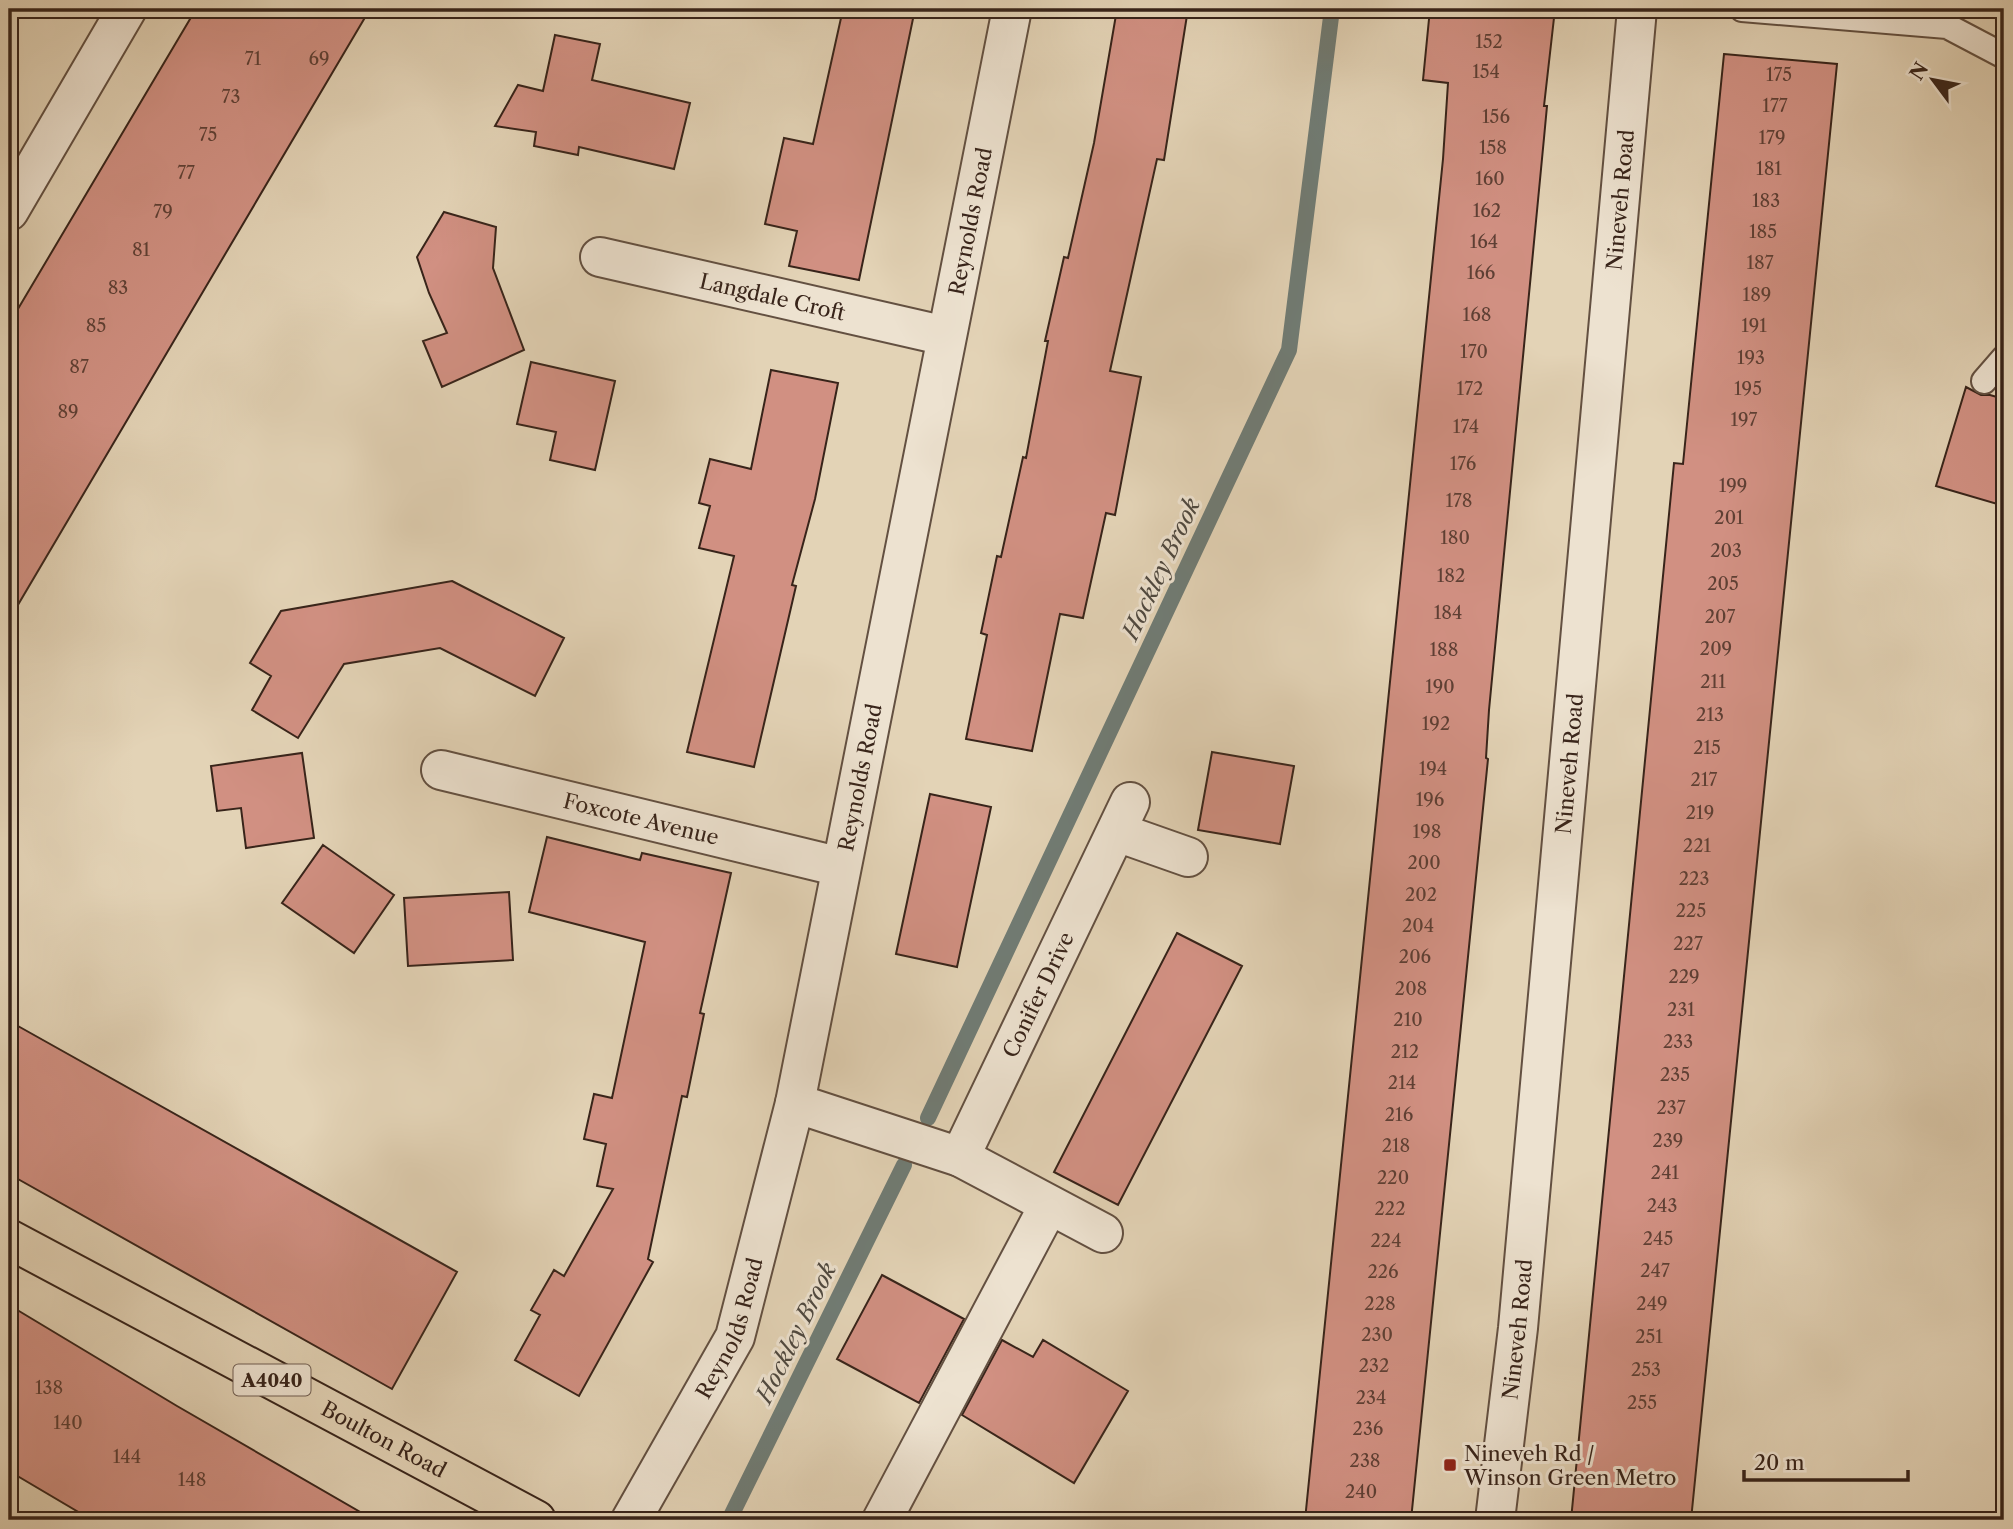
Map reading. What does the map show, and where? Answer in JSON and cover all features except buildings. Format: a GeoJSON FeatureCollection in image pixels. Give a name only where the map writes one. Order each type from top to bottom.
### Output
{"type":"FeatureCollection","features":[{"type":"Feature","properties":{"kind":"main road","name":"Boulton Road"},"geometry":{"type":"LineString","coordinates":[[9,1239],[536,1520]]}},
{"type":"Feature","properties":{"kind":"street"},"geometry":{"type":"LineString","coordinates":[[9,211],[127,9]]}},
{"type":"Feature","properties":{"kind":"street","name":"Reynolds Road"},"geometry":{"type":"LineString","coordinates":[[631,1520],[735,1337],[795,1102],[1012,9]]}},
{"type":"Feature","properties":{"kind":"street","name":"Nineveh Road"},"geometry":{"type":"LineString","coordinates":[[1495,1520],[1518,1328],[1637,9]]}},
{"type":"Feature","properties":{"kind":"street","name":"Langdale Croft"},"geometry":{"type":"LineString","coordinates":[[600,257],[946,336]]}},
{"type":"Feature","properties":{"kind":"street","name":"Foxcote Avenue"},"geometry":{"type":"LineString","coordinates":[[441,770],[841,867]]}},
{"type":"Feature","properties":{"kind":"street","name":"Conifer Drive"},"geometry":{"type":"LineString","coordinates":[[960,1157],[1124,817],[1188,857]]}},
{"type":"Feature","properties":{"kind":"street"},"geometry":{"type":"LineString","coordinates":[[795,1102],[960,1157],[1103,1233]]}},
{"type":"Feature","properties":{"kind":"street"},"geometry":{"type":"LineString","coordinates":[[881,1520],[1049,1205]]}},
{"type":"Feature","properties":{"kind":"lane"},"geometry":{"type":"LineString","coordinates":[[1742,9],[1947,26],[2004,56]]}},
{"type":"Feature","properties":{"kind":"lane"},"geometry":{"type":"LineString","coordinates":[[1984,381],[2004,358]]}},
{"type":"Feature","properties":{"kind":"waterway","name":"Hockley Brook"},"geometry":{"type":"LineString","coordinates":[[928,1118],[1289,350],[1332,9]]}},
{"type":"Feature","properties":{"kind":"waterway","name":"Hockley Brook"},"geometry":{"type":"LineString","coordinates":[[729,1520],[904,1165]]}},
{"type":"Feature","properties":{"kind":"place","name":"Nineveh Rd / Winson Green Metro"},"geometry":{"type":"Point","coordinates":[1450,1465]}}]}
